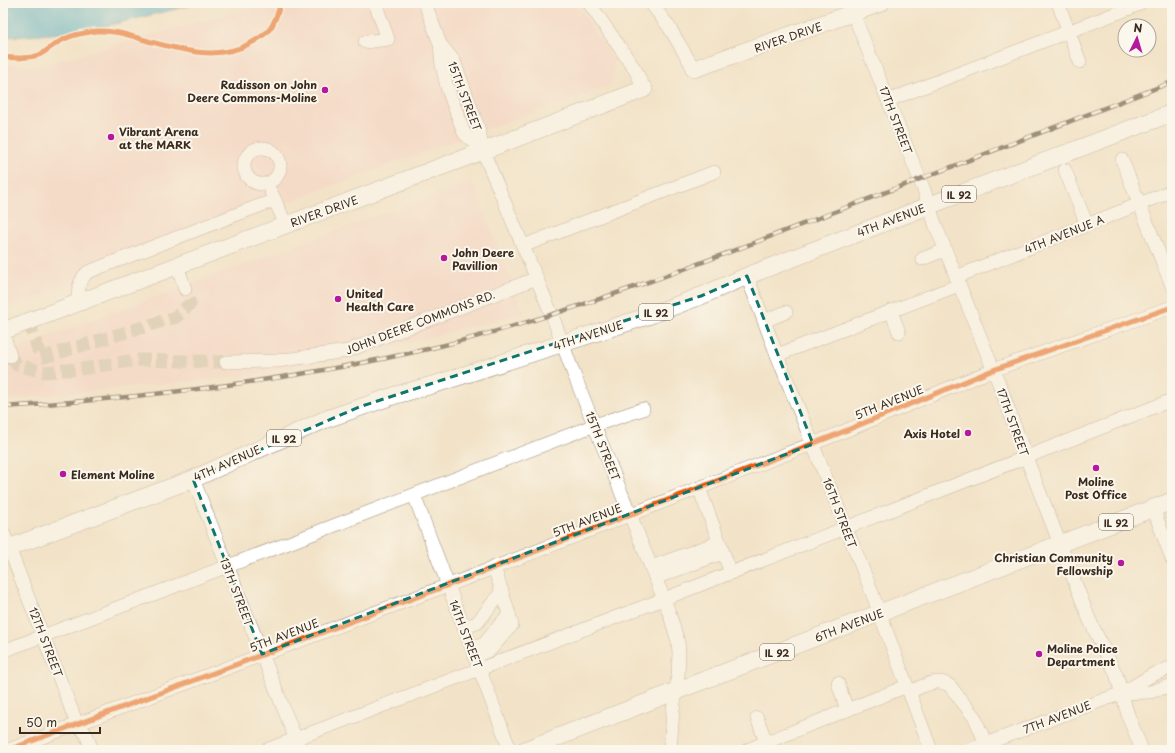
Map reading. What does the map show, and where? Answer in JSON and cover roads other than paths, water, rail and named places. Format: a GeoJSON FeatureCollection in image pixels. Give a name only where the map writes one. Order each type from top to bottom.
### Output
{"type":"FeatureCollection","features":[{"type":"Feature","properties":{"kind":"main road","name":"RIVER DRIVE"},"geometry":{"type":"LineString","coordinates":[[694,70],[852,8],[881,3]]}},
{"type":"Feature","properties":{"kind":"main road","name":"RIVER DRIVE"},"geometry":{"type":"LineString","coordinates":[[3,332],[644,89]]}},
{"type":"Feature","properties":{"kind":"main road","name":"4TH AVENUE"},"geometry":{"type":"LineString","coordinates":[[6,549],[193,479],[324,420],[396,395],[436,384],[652,314],[928,206],[1172,113]]}},
{"type":"Feature","properties":{"kind":"main road","name":"6TH AVENUE"},"geometry":{"type":"LineString","coordinates":[[525,750],[1172,501]]}},
{"type":"Feature","properties":{"kind":"street"},"geometry":{"type":"LineString","coordinates":[[365,42],[388,39],[375,3]]}},
{"type":"Feature","properties":{"kind":"street","name":"15TH STREET"},"geometry":{"type":"LineString","coordinates":[[425,3],[440,44],[454,62],[478,127],[483,151],[537,278],[664,599],[678,642],[678,676],[673,710],[670,750]]}},
{"type":"Feature","properties":{"kind":"street"},"geometry":{"type":"LineString","coordinates":[[589,3],[636,71],[644,89]]}},
{"type":"Feature","properties":{"kind":"street"},"geometry":{"type":"LineString","coordinates":[[651,3],[669,27],[694,70]]}},
{"type":"Feature","properties":{"kind":"street"},"geometry":{"type":"LineString","coordinates":[[1058,3],[1080,62]]}},
{"type":"Feature","properties":{"kind":"street"},"geometry":{"type":"LineString","coordinates":[[889,100],[1138,5]]}},
{"type":"Feature","properties":{"kind":"street","name":"17TH STREET"},"geometry":{"type":"LineString","coordinates":[[852,8],[924,190],[928,206],[1090,621],[1116,674],[1128,715],[1142,750]]}},
{"type":"Feature","properties":{"kind":"street"},"geometry":{"type":"LineString","coordinates":[[1122,160],[1172,286]]}},
{"type":"Feature","properties":{"kind":"street"},"geometry":{"type":"LineString","coordinates":[[1065,170],[1087,225]]}},
{"type":"Feature","properties":{"kind":"street"},"geometry":{"type":"LineString","coordinates":[[523,246],[714,172]]}},
{"type":"Feature","properties":{"kind":"street"},"geometry":{"type":"LineString","coordinates":[[268,184],[286,225]]}},
{"type":"Feature","properties":{"kind":"street","name":"4TH AVENUE A"},"geometry":{"type":"LineString","coordinates":[[777,355],[891,311],[1087,225],[1172,191]]}},
{"type":"Feature","properties":{"kind":"street"},"geometry":{"type":"LineString","coordinates":[[78,303],[79,284],[84,275],[88,272],[275,200]]}},
{"type":"Feature","properties":{"kind":"street"},"geometry":{"type":"LineString","coordinates":[[922,259],[946,250]]}},
{"type":"Feature","properties":{"kind":"street"},"geometry":{"type":"LineString","coordinates":[[177,265],[185,289]]}},
{"type":"Feature","properties":{"kind":"street","name":"16TH STREET"},"geometry":{"type":"LineString","coordinates":[[747,276],[931,750]]}},
{"type":"Feature","properties":{"kind":"street","name":"JOHN DEERE COMMONS RD."},"geometry":{"type":"LineString","coordinates":[[228,367],[347,351],[537,278]]}},
{"type":"Feature","properties":{"kind":"street","name":"5TH AVENUE"},"geometry":{"type":"LineString","coordinates":[[7,750],[448,585],[813,444],[993,370],[1172,308]]}},
{"type":"Feature","properties":{"kind":"street"},"geometry":{"type":"LineString","coordinates":[[891,311],[899,332]]}},
{"type":"Feature","properties":{"kind":"street"},"geometry":{"type":"LineString","coordinates":[[764,321],[786,312]]}},
{"type":"Feature","properties":{"kind":"street"},"geometry":{"type":"LineString","coordinates":[[3,332],[10,356]]}},
{"type":"Feature","properties":{"kind":"street"},"geometry":{"type":"LineString","coordinates":[[266,750],[297,744],[480,669],[664,599],[1172,400]]}},
{"type":"Feature","properties":{"kind":"street"},"geometry":{"type":"LineString","coordinates":[[3,651],[227,567],[595,425],[643,409]]}},
{"type":"Feature","properties":{"kind":"street","name":"13TH STREET"},"geometry":{"type":"LineString","coordinates":[[193,479],[297,744]]}},
{"type":"Feature","properties":{"kind":"street"},"geometry":{"type":"LineString","coordinates":[[699,488],[730,573]]}},
{"type":"Feature","properties":{"kind":"street","name":"14TH STREET"},"geometry":{"type":"LineString","coordinates":[[414,495],[510,750]]}},
{"type":"Feature","properties":{"kind":"street"},"geometry":{"type":"LineString","coordinates":[[1153,508],[1172,559]]}},
{"type":"Feature","properties":{"kind":"street","name":"12TH STREET"},"geometry":{"type":"LineString","coordinates":[[3,532],[6,549],[43,636],[77,724],[86,734],[92,750]]}},
{"type":"Feature","properties":{"kind":"street"},"geometry":{"type":"LineString","coordinates":[[654,575],[722,550]]}},
{"type":"Feature","properties":{"kind":"street"},"geometry":{"type":"LineString","coordinates":[[654,575],[722,550]]}},
{"type":"Feature","properties":{"kind":"street"},"geometry":{"type":"LineString","coordinates":[[473,652],[484,644],[505,603],[494,567]]}},
{"type":"Feature","properties":{"kind":"street"},"geometry":{"type":"LineString","coordinates":[[466,631],[505,603]]}},
{"type":"Feature","properties":{"kind":"street","name":"7TH AVENUE"},"geometry":{"type":"LineString","coordinates":[[969,750],[1122,693],[1152,675],[1172,667]]}},
{"type":"Feature","properties":{"kind":"street"},"geometry":{"type":"LineString","coordinates":[[747,750],[847,710],[908,689],[935,682],[946,683],[950,686],[975,718],[986,744]]}},
{"type":"Feature","properties":{"kind":"street"},"geometry":{"type":"LineString","coordinates":[[838,684],[847,710]]}},
{"type":"Feature","properties":{"kind":"street","name":"7TH AVENUE"},"geometry":{"type":"LineString","coordinates":[[1122,693],[1150,692],[1172,685]]}},
{"type":"Feature","properties":{"kind":"street"},"geometry":{"type":"LineString","coordinates":[[757,718],[766,742]]}},
{"type":"Feature","properties":{"kind":"street"},"geometry":{"type":"LineString","coordinates":[[3,741],[7,750]]}},
{"type":"Feature","properties":{"kind":"water"},"geometry":{"type":"Polygon","coordinates":[[[3,3],[201,3],[85,31],[3,37],[3,3]]]}},
{"type":"Feature","properties":{"kind":"tunnel"},"geometry":{"type":"LineString","coordinates":[[29,322],[41,358],[176,317],[190,304],[185,289]]}},
{"type":"Feature","properties":{"kind":"tunnel"},"geometry":{"type":"LineString","coordinates":[[10,356],[17,365],[44,372],[88,368],[136,360],[226,362]]}},
{"type":"Feature","properties":{"kind":"railway"},"geometry":{"type":"LineString","coordinates":[[3,407],[110,399],[217,387],[323,370],[428,349],[477,337],[574,308],[669,274],[1172,82]]}},
{"type":"Feature","properties":{"kind":"place","name":"Radisson on John Deere Commons-Moline"},"geometry":{"type":"Point","coordinates":[325,90]}},
{"type":"Feature","properties":{"kind":"place","name":"Vibrant Arena at the MARK"},"geometry":{"type":"Point","coordinates":[111,137]}},
{"type":"Feature","properties":{"kind":"place","name":"John Deere Pavillion"},"geometry":{"type":"Point","coordinates":[444,258]}},
{"type":"Feature","properties":{"kind":"place","name":"United Health Care"},"geometry":{"type":"Point","coordinates":[338,299]}},
{"type":"Feature","properties":{"kind":"place","name":"Axis Hotel"},"geometry":{"type":"Point","coordinates":[968,433]}},
{"type":"Feature","properties":{"kind":"place","name":"Moline Post Office"},"geometry":{"type":"Point","coordinates":[1096,468]}},
{"type":"Feature","properties":{"kind":"place","name":"Element Moline"},"geometry":{"type":"Point","coordinates":[63,474]}},
{"type":"Feature","properties":{"kind":"place","name":"Christian Community Fellowship"},"geometry":{"type":"Point","coordinates":[1121,563]}},
{"type":"Feature","properties":{"kind":"place","name":"Moline Police Department"},"geometry":{"type":"Point","coordinates":[1039,654]}}]}
